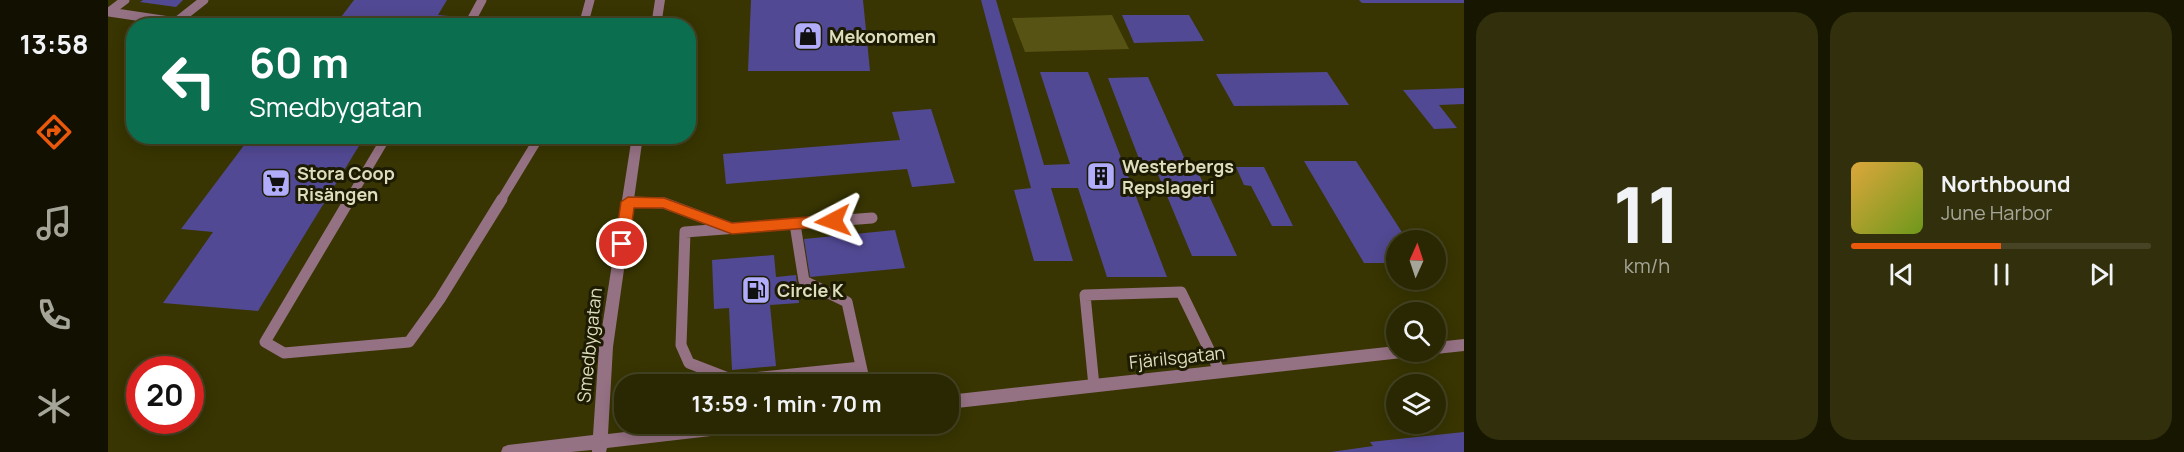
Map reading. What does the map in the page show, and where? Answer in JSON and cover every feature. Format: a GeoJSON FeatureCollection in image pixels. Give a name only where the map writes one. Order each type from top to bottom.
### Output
{"type":"FeatureCollection","features":[{"type":"Feature","properties":{"kind":"street"},"geometry":{"type":"LineString","coordinates":[[657,18],[660,0]]}},
{"type":"Feature","properties":{"kind":"street","name":"Smedbygatan"},"geometry":{"type":"LineString","coordinates":[[599,447],[606,347],[637,144]]}},
{"type":"Feature","properties":{"kind":"street"},"geometry":{"type":"LineString","coordinates":[[1446,347],[1464,345]]}},
{"type":"Feature","properties":{"kind":"street","name":"Fjärilsgatan"},"geometry":{"type":"LineString","coordinates":[[959,401],[1386,354]]}},
{"type":"Feature","properties":{"kind":"street"},"geometry":{"type":"LineString","coordinates":[[508,452],[599,447],[688,434]]}},
{"type":"Feature","properties":{"kind":"lane"},"geometry":{"type":"LineString","coordinates":[[124,0],[109,12],[149,18]]}},
{"type":"Feature","properties":{"kind":"lane"},"geometry":{"type":"LineString","coordinates":[[181,18],[204,0]]}},
{"type":"Feature","properties":{"kind":"lane"},"geometry":{"type":"LineString","coordinates":[[472,18],[482,0]]}},
{"type":"Feature","properties":{"kind":"lane"},"geometry":{"type":"LineString","coordinates":[[585,18],[590,0]]}},
{"type":"Feature","properties":{"kind":"lane"},"geometry":{"type":"LineString","coordinates":[[382,144],[265,342],[284,353],[410,342],[440,299],[535,144]]}},
{"type":"Feature","properties":{"kind":"lane"},"geometry":{"type":"LineString","coordinates":[[628,202],[664,203],[732,229]]}},
{"type":"Feature","properties":{"kind":"lane"},"geometry":{"type":"LineString","coordinates":[[861,367],[733,380],[689,363],[681,345],[685,232],[872,218]]}},
{"type":"Feature","properties":{"kind":"lane"},"geometry":{"type":"LineString","coordinates":[[795,224],[804,281],[848,302],[863,374]]}},
{"type":"Feature","properties":{"kind":"lane"},"geometry":{"type":"LineString","coordinates":[[1094,386],[1085,295],[1181,292],[1220,372]]}},
{"type":"Feature","properties":{"kind":"shaded area"},"geometry":{"type":"Polygon","coordinates":[[[1112,15],[1129,49],[1025,52],[1012,18],[1112,15]]]}},
{"type":"Feature","properties":{"kind":"building"},"geometry":{"type":"Polygon","coordinates":[[[143,0],[183,0],[176,7],[140,2],[143,0]]]}},
{"type":"Feature","properties":{"kind":"building"},"geometry":{"type":"Polygon","coordinates":[[[354,0],[447,0],[438,15],[449,16],[448,18],[340,18],[354,0]]]}},
{"type":"Feature","properties":{"kind":"building","name":"Mekonomen"},"geometry":{"type":"Polygon","coordinates":[[[751,0],[863,0],[870,71],[748,71],[751,0]]]}},
{"type":"Feature","properties":{"kind":"building","name":"Westerbergs Repslageri"},"geometry":{"type":"Polygon","coordinates":[[[981,0],[996,0],[1044,165],[1070,164],[1040,72],[1088,72],[1167,277],[1107,277],[1078,188],[1051,188],[1073,261],[1034,261],[1014,190],[1031,188],[981,0]]]}},
{"type":"Feature","properties":{"kind":"building"},"geometry":{"type":"Polygon","coordinates":[[[1359,0],[1464,0],[1464,3],[1362,3],[1359,0]]]}},
{"type":"Feature","properties":{"kind":"building"},"geometry":{"type":"Polygon","coordinates":[[[1122,15],[1189,15],[1204,41],[1134,43],[1122,15]]]}},
{"type":"Feature","properties":{"kind":"building"},"geometry":{"type":"Polygon","coordinates":[[[1327,72],[1349,105],[1234,106],[1216,74],[1327,72]]]}},
{"type":"Feature","properties":{"kind":"building"},"geometry":{"type":"Polygon","coordinates":[[[1148,77],[1187,164],[1141,164],[1108,78],[1148,77]]]}},
{"type":"Feature","properties":{"kind":"building"},"geometry":{"type":"Polygon","coordinates":[[[1464,88],[1464,104],[1439,105],[1457,128],[1434,129],[1403,90],[1464,88]]]}},
{"type":"Feature","properties":{"kind":"building"},"geometry":{"type":"Polygon","coordinates":[[[931,109],[955,183],[912,187],[907,169],[726,184],[723,154],[900,140],[892,112],[931,109]]]}},
{"type":"Feature","properties":{"kind":"building","name":"Stora Coop Risängen"},"geometry":{"type":"Polygon","coordinates":[[[245,144],[360,144],[258,311],[163,303],[213,232],[181,229],[245,144]]]}},
{"type":"Feature","properties":{"kind":"building"},"geometry":{"type":"Polygon","coordinates":[[[1304,161],[1356,161],[1401,230],[1386,230],[1386,263],[1364,263],[1304,161]]]}},
{"type":"Feature","properties":{"kind":"building"},"geometry":{"type":"Polygon","coordinates":[[[1236,167],[1264,167],[1293,226],[1272,226],[1251,186],[1244,185],[1236,167]]]}},
{"type":"Feature","properties":{"kind":"building"},"geometry":{"type":"Polygon","coordinates":[[[1157,172],[1198,172],[1237,256],[1192,256],[1157,172]]]}},
{"type":"Feature","properties":{"kind":"building"},"geometry":{"type":"Polygon","coordinates":[[[895,230],[905,268],[810,277],[804,239],[895,230]]]}},
{"type":"Feature","properties":{"kind":"building"},"geometry":{"type":"Polygon","coordinates":[[[774,255],[776,277],[796,275],[799,303],[770,305],[776,366],[732,370],[729,308],[714,309],[712,260],[774,255]]]}},
{"type":"Feature","properties":{"kind":"building"},"geometry":{"type":"Polygon","coordinates":[[[1464,432],[1464,452],[1331,452],[1373,446],[1370,442],[1464,432]]]}},
{"type":"Feature","properties":{"kind":"place","name":"Mekonomen"},"geometry":{"type":"Point","coordinates":[808,36]}},
{"type":"Feature","properties":{"kind":"place","name":"Westerbergs Repslageri"},"geometry":{"type":"Point","coordinates":[1101,176]}},
{"type":"Feature","properties":{"kind":"place","name":"Stora Coop Risängen"},"geometry":{"type":"Point","coordinates":[276,183]}},
{"type":"Feature","properties":{"kind":"place","name":"Circle K"},"geometry":{"type":"Point","coordinates":[756,290]}},
{"type":"Feature","properties":{"kind":"route"},"geometry":{"type":"LineString","coordinates":[[622,244],[628,202],[664,203],[732,229],[833,221]]}}]}
